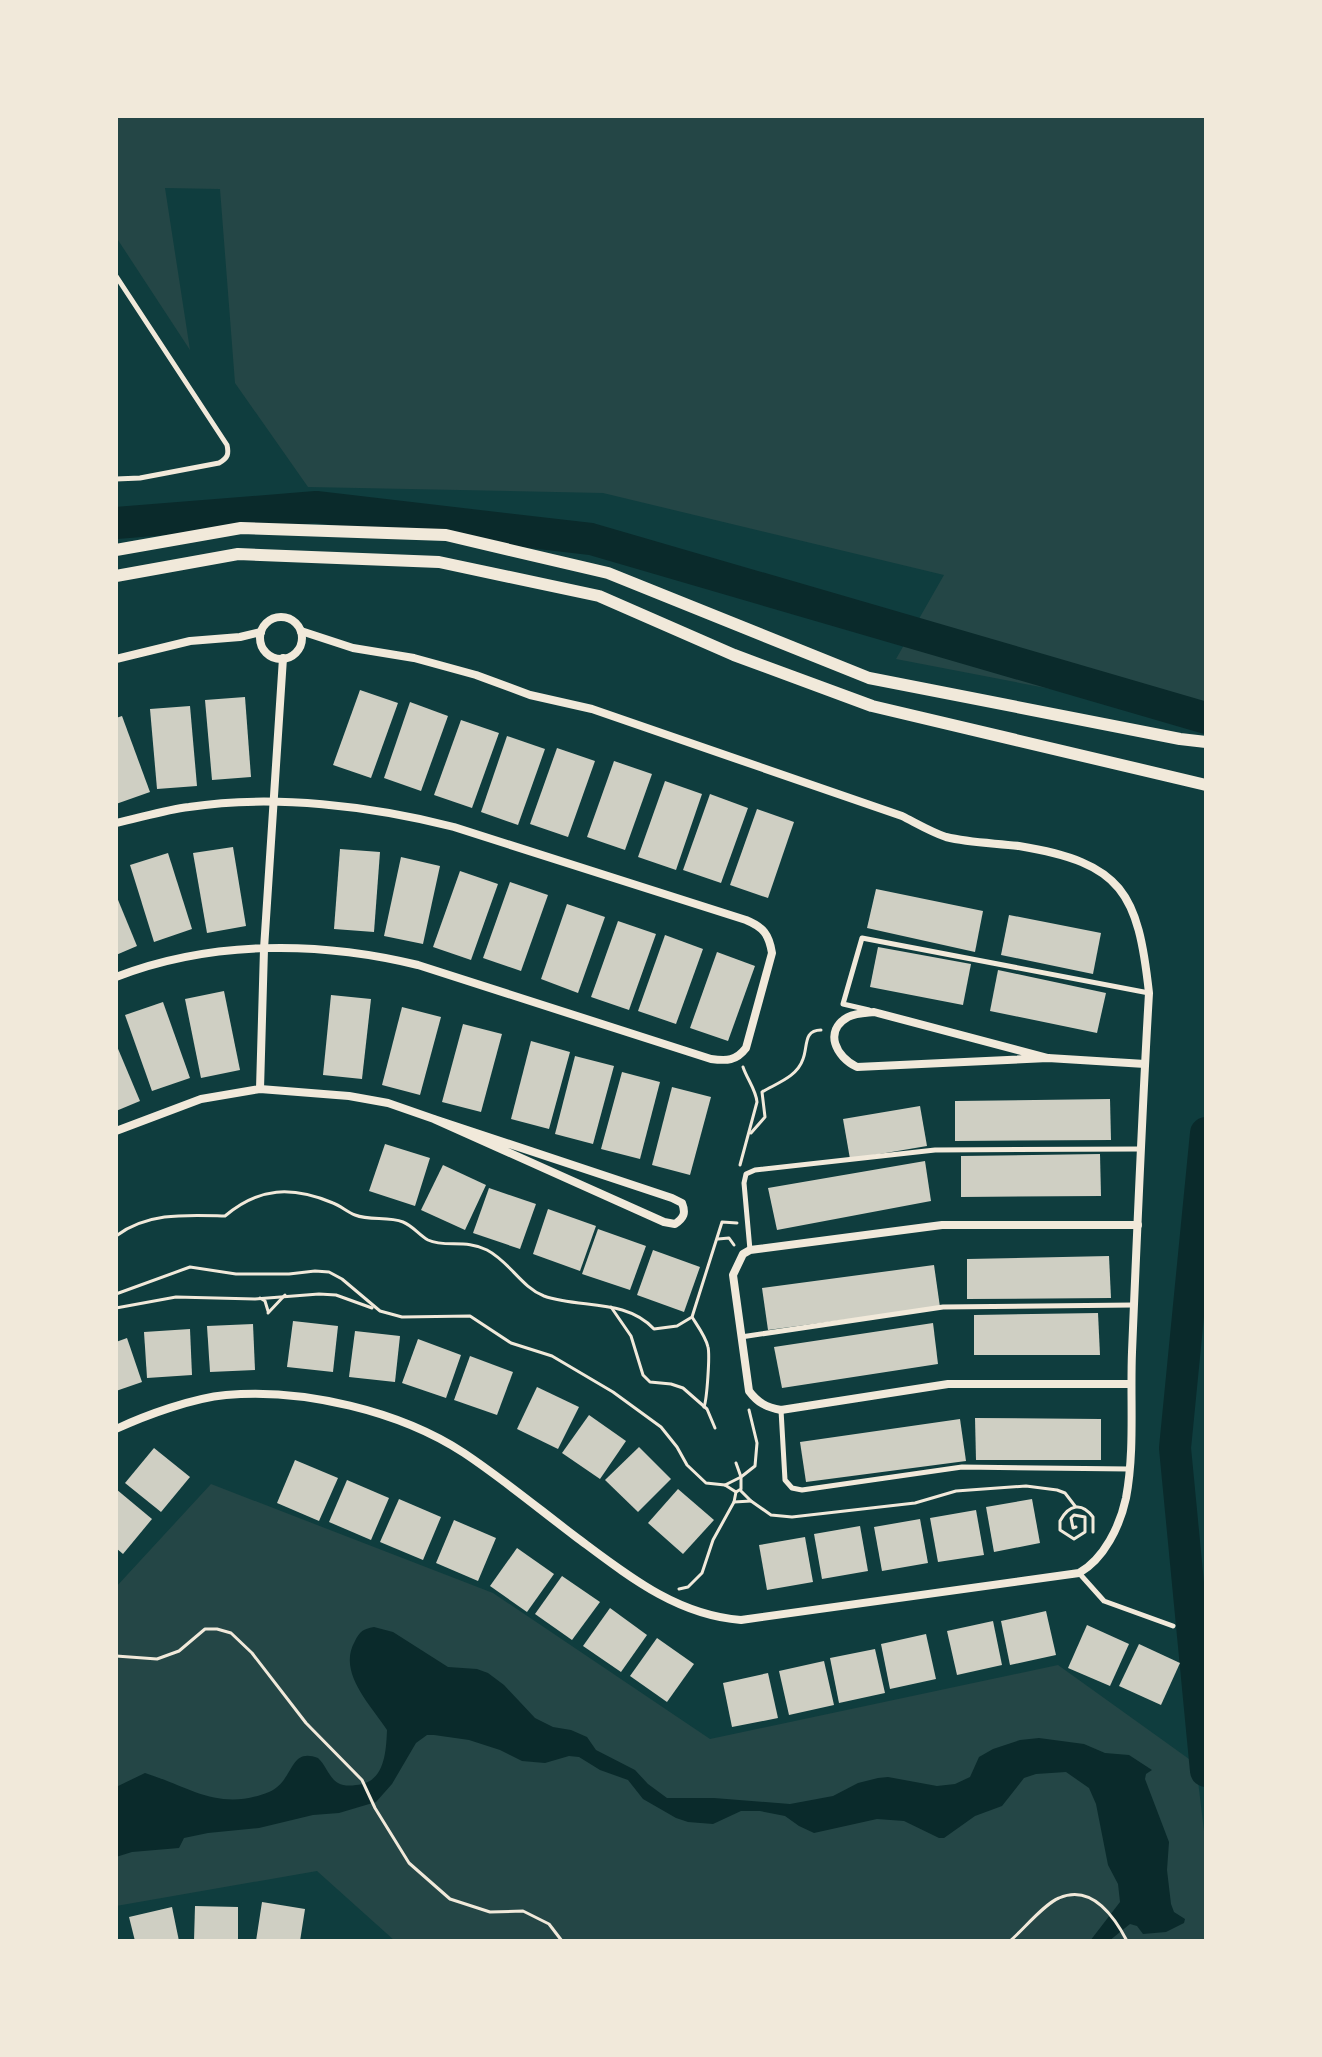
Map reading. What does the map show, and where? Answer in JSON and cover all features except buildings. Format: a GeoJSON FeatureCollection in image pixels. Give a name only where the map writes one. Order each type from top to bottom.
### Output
{"type":"FeatureCollection","features":[{"type":"Feature","properties":{"kind":"street"},"geometry":{"type":"LineString","coordinates":[[116,550],[241,528],[446,535],[608,573],[869,678],[1206,742]]}},
{"type":"Feature","properties":{"kind":"street"},"geometry":{"type":"LineString","coordinates":[[116,576],[238,554],[439,562],[599,596],[734,655],[872,706],[1206,785]]}},
{"type":"Feature","properties":{"kind":"street"},"geometry":{"type":"LineString","coordinates":[[116,1429],[194,1401],[226,1395],[295,1396],[362,1408],[413,1427],[462,1452],[614,1565],[673,1603],[696,1613],[741,1620],[1079,1573],[1091,1566],[1116,1527],[1125,1501],[1131,1469],[1130,1384],[1149,993],[1143,940],[1128,899],[1110,879],[1087,863],[1059,854],[944,836],[902,816],[592,709],[530,695],[445,666],[353,648],[301,631],[293,621],[281,617],[268,621],[260,638],[270,656],[283,658],[299,649],[301,631]]}},
{"type":"Feature","properties":{"kind":"street"},"geometry":{"type":"LineString","coordinates":[[116,659],[190,641],[261,632]]}},
{"type":"Feature","properties":{"kind":"street"},"geometry":{"type":"LineString","coordinates":[[260,1089],[264,949],[283,658]]}},
{"type":"Feature","properties":{"kind":"street"},"geometry":{"type":"LineString","coordinates":[[116,823],[189,806],[275,802],[411,816],[761,926],[770,939],[772,953],[746,1048],[740,1056],[727,1061],[711,1059],[405,961],[333,950],[264,949],[207,953],[147,965],[116,977]]}},
{"type":"Feature","properties":{"kind":"street"},"geometry":{"type":"LineString","coordinates":[[1048,1058],[874,1012],[851,1014],[841,1022],[835,1035],[836,1050],[844,1061],[857,1067],[1048,1058],[1145,1064]]}},
{"type":"Feature","properties":{"kind":"street"},"geometry":{"type":"LineString","coordinates":[[116,1131],[201,1099],[260,1089],[349,1096],[388,1103],[672,1198],[682,1203],[685,1211],[683,1219],[675,1224],[664,1222],[434,1119]]}},
{"type":"Feature","properties":{"kind":"street"},"geometry":{"type":"LineString","coordinates":[[1130,1384],[948,1384],[781,1410],[767,1408],[756,1401],[749,1391],[733,1275],[736,1263],[750,1250],[942,1225],[1138,1225]]}},
{"type":"Feature","properties":{"kind":"lane"},"geometry":{"type":"LineString","coordinates":[[116,276],[229,452],[226,459],[219,463],[140,478],[116,479]]}},
{"type":"Feature","properties":{"kind":"lane"},"geometry":{"type":"LineString","coordinates":[[874,1012],[843,1004],[862,938],[1149,993]]}},
{"type":"Feature","properties":{"kind":"lane"},"geometry":{"type":"LineString","coordinates":[[750,1250],[744,1183],[746,1174],[755,1170],[935,1150],[1141,1149]]}},
{"type":"Feature","properties":{"kind":"lane"},"geometry":{"type":"LineString","coordinates":[[740,1337],[943,1307],[1134,1305]]}},
{"type":"Feature","properties":{"kind":"lane"},"geometry":{"type":"LineString","coordinates":[[781,1410],[785,1480],[792,1488],[802,1490],[962,1467],[1131,1469]]}},
{"type":"Feature","properties":{"kind":"lane"},"geometry":{"type":"LineString","coordinates":[[1079,1573],[1104,1601],[1173,1626]]}},
{"type":"Feature","properties":{"kind":"path"},"geometry":{"type":"LineString","coordinates":[[748,1136],[765,1117],[762,1092],[791,1076],[798,1068],[809,1034],[822,1030],[835,1035]]}},
{"type":"Feature","properties":{"kind":"path"},"geometry":{"type":"LineString","coordinates":[[739,1170],[757,1096],[749,1084],[740,1056]]}},
{"type":"Feature","properties":{"kind":"path"},"geometry":{"type":"LineString","coordinates":[[116,1236],[136,1224],[151,1220],[188,1214],[225,1216],[241,1202],[258,1194],[289,1192],[324,1200],[363,1217],[405,1223],[431,1241],[474,1245],[501,1258],[529,1287],[543,1295],[611,1307],[637,1316],[654,1329],[677,1326],[692,1317],[722,1222],[739,1223],[738,1214]]}},
{"type":"Feature","properties":{"kind":"path"},"geometry":{"type":"LineString","coordinates":[[116,1294],[190,1267],[236,1274],[315,1271],[329,1272],[342,1279],[380,1311]]}},
{"type":"Feature","properties":{"kind":"path"},"geometry":{"type":"LineString","coordinates":[[260,1298],[265,1301],[268,1313],[285,1295]]}},
{"type":"Feature","properties":{"kind":"path"},"geometry":{"type":"LineString","coordinates":[[116,1308],[176,1297],[336,1295],[402,1317],[470,1316],[511,1343],[552,1356],[613,1392],[661,1427],[687,1465],[706,1483],[739,1490],[771,1515],[792,1517],[915,1503],[956,1491],[1026,1486],[1065,1493],[1075,1506]]}},
{"type":"Feature","properties":{"kind":"path"},"geometry":{"type":"LineString","coordinates":[[611,1307],[631,1336],[643,1375],[650,1382],[683,1388],[704,1407],[715,1428]]}},
{"type":"Feature","properties":{"kind":"path"},"geometry":{"type":"LineString","coordinates":[[692,1317],[708,1346],[708,1395],[704,1407]]}},
{"type":"Feature","properties":{"kind":"path"},"geometry":{"type":"LineString","coordinates":[[673,1603],[677,1590],[688,1587],[702,1573],[713,1540],[734,1502],[741,1477],[736,1463]]}},
{"type":"Feature","properties":{"kind":"path"},"geometry":{"type":"LineString","coordinates":[[725,1485],[741,1477]]}},
{"type":"Feature","properties":{"kind":"path"},"geometry":{"type":"LineString","coordinates":[[734,1502],[751,1501]]}},
{"type":"Feature","properties":{"kind":"path"},"geometry":{"type":"LineString","coordinates":[[1076,1527],[1070,1524],[1071,1518],[1074,1515],[1085,1517],[1085,1532],[1074,1539],[1060,1530],[1063,1514],[1075,1506],[1081,1506],[1093,1517],[1093,1532]]}},
{"type":"Feature","properties":{"kind":"path"},"geometry":{"type":"LineString","coordinates":[[116,1656],[157,1659],[179,1651],[205,1629],[231,1633],[252,1653],[306,1723],[362,1780],[375,1808],[409,1863],[450,1899],[490,1912],[523,1911],[549,1924],[562,1941]]}},
{"type":"Feature","properties":{"kind":"path"},"geometry":{"type":"LineString","coordinates":[[1010,1941],[1057,1898],[1078,1894],[1104,1906],[1126,1940]]}},
{"type":"Feature","properties":{"kind":"shaded area"},"geometry":{"type":"Polygon","coordinates":[[[116,116],[1206,116],[1206,719],[896,659],[944,575],[603,493],[308,487],[235,383],[220,189],[165,188],[190,350],[116,237],[116,116]]]}},
{"type":"Feature","properties":{"kind":"shaded area"},"geometry":{"type":"Polygon","coordinates":[[[211,1484],[493,1593],[710,1739],[1058,1665],[1196,1764],[1206,1848],[1206,1941],[395,1941],[317,1871],[116,1906],[116,1587],[211,1484]]]}},
{"type":"Feature","properties":{"kind":"shaded area"},"geometry":{"type":"Polygon","coordinates":[[[374,1627],[393,1632],[448,1667],[488,1673],[535,1718],[587,1737],[596,1750],[635,1770],[667,1798],[790,1804],[833,1796],[858,1783],[878,1778],[937,1786],[955,1784],[970,1777],[979,1757],[993,1749],[1020,1740],[1039,1738],[1084,1744],[1105,1753],[1129,1755],[1152,1770],[1145,1779],[1169,1842],[1167,1870],[1171,1904],[1174,1912],[1185,1919],[1184,1923],[1166,1932],[1143,1934],[1137,1926],[1130,1924],[1109,1941],[1090,1941],[1120,1902],[1118,1884],[1108,1865],[1096,1804],[1089,1788],[1066,1772],[1024,1778],[1002,1806],[975,1816],[944,1838],[904,1821],[877,1819],[814,1833],[785,1816],[760,1811],[741,1811],[713,1824],[688,1822],[643,1799],[628,1780],[600,1770],[579,1757],[569,1756],[545,1763],[522,1761],[469,1740],[427,1735],[416,1743],[392,1784],[376,1802],[339,1813],[313,1815],[259,1828],[184,1838],[179,1848],[132,1852],[116,1857],[116,1787],[145,1773],[205,1795],[235,1799],[251,1798],[277,1787],[301,1757],[318,1758],[340,1784],[356,1785],[373,1779],[382,1765],[387,1730],[358,1687],[350,1664],[355,1641],[364,1630],[374,1627]]]}},
{"type":"Feature","properties":{"kind":"waterway"},"geometry":{"type":"LineString","coordinates":[[116,523],[316,507],[591,539],[1206,718]]}},
{"type":"Feature","properties":{"kind":"waterway"},"geometry":{"type":"LineString","coordinates":[[1206,1133],[1175,1448],[1206,1771]]}}]}
